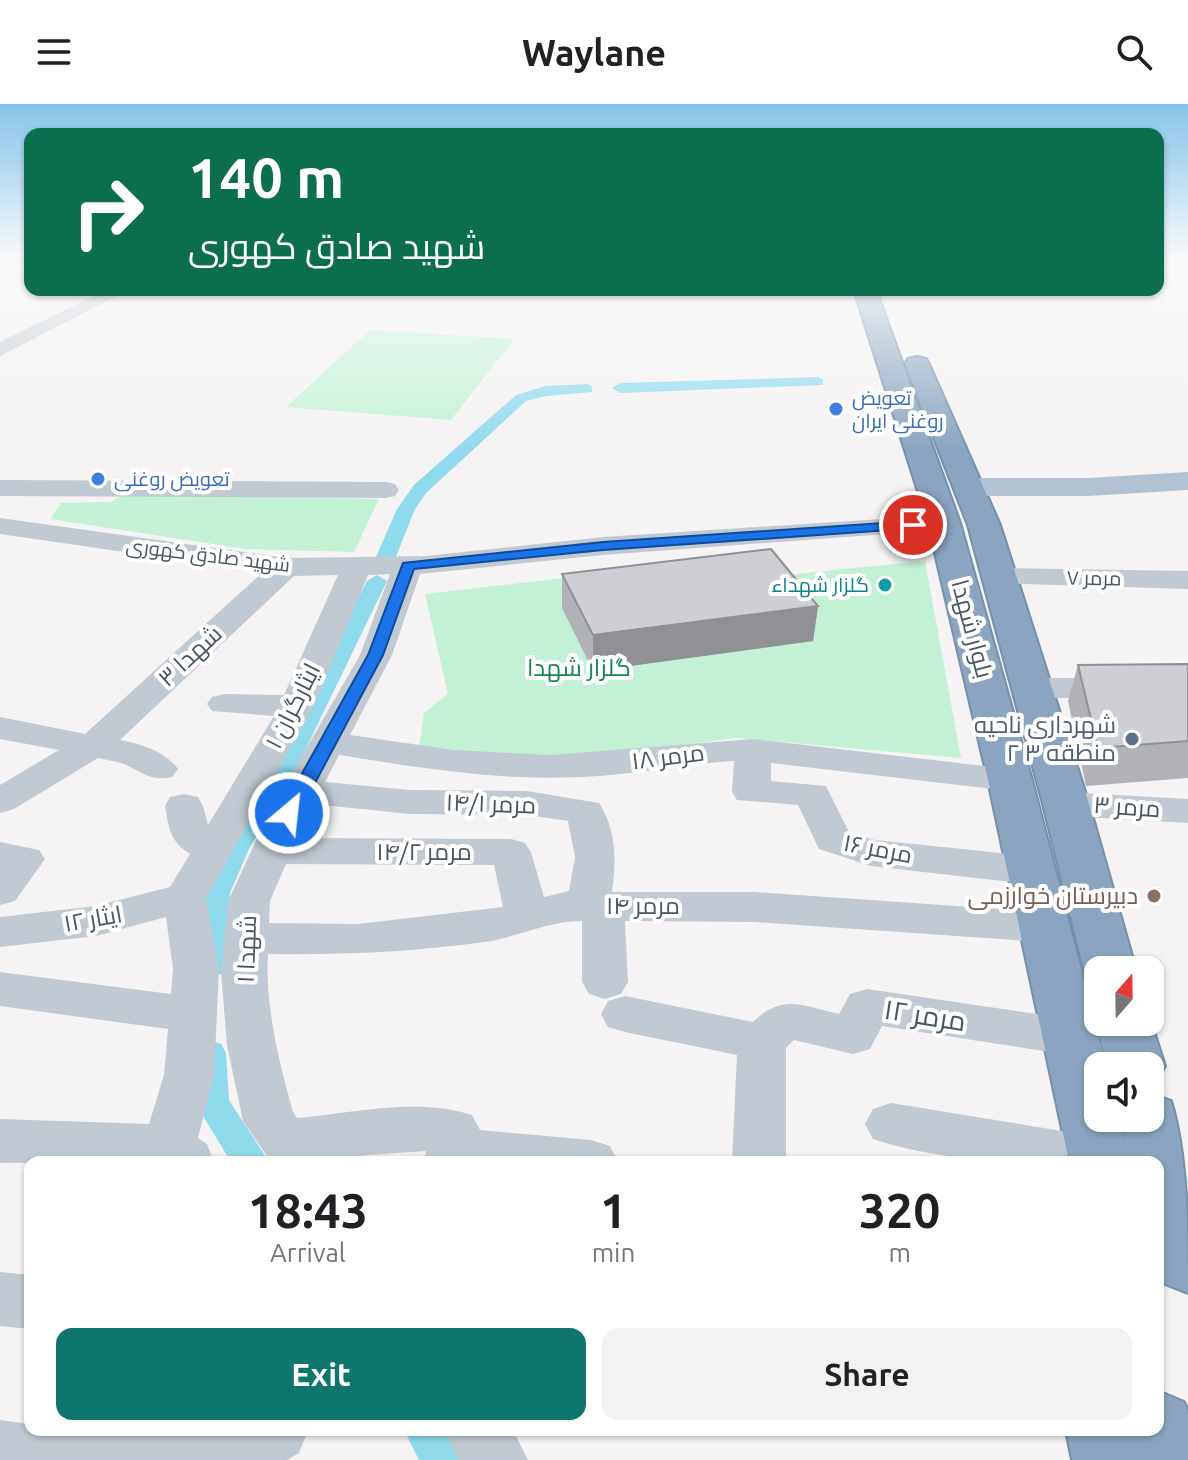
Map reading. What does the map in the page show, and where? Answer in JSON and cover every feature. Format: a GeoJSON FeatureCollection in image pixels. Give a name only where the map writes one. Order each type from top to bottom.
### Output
{"type":"FeatureCollection","features":[{"type":"Feature","properties":{"kind":"highway","name":"بلوار شهدا"},"geometry":{"type":"LineString","coordinates":[[886,323],[944,523],[1010,780],[1098,1156]]}},
{"type":"Feature","properties":{"kind":"highway","name":"بلوار شهدا"},"geometry":{"type":"LineString","coordinates":[[891,323],[970,487],[1000,577],[1066,804],[1106,956]]}},
{"type":"Feature","properties":{"kind":"highway"},"geometry":{"type":"LineString","coordinates":[[1154,1132],[1160,1156]]}},
{"type":"Feature","properties":{"kind":"highway"},"geometry":{"type":"LineString","coordinates":[[1164,1169],[1185,1245]]}},
{"type":"Feature","properties":{"kind":"highway"},"geometry":{"type":"LineString","coordinates":[[1104,1436],[1110,1460]]}},
{"type":"Feature","properties":{"kind":"highway"},"geometry":{"type":"LineString","coordinates":[[1160,1436],[1164,1460]]}},
{"type":"Feature","properties":{"kind":"main road"},"geometry":{"type":"LineString","coordinates":[[970,487],[1088,487],[1188,481]]}},
{"type":"Feature","properties":{"kind":"street"},"geometry":{"type":"LineString","coordinates":[[5,344],[49,323]]}},
{"type":"Feature","properties":{"kind":"street"},"geometry":{"type":"LineString","coordinates":[[0,488],[386,490]]}},
{"type":"Feature","properties":{"kind":"street"},"geometry":{"type":"LineString","coordinates":[[0,524],[49,502],[53,495],[46,488]]}},
{"type":"Feature","properties":{"kind":"street","name":"شهید صادق کهوری"},"geometry":{"type":"LineString","coordinates":[[0,524],[286,567],[408,566],[603,546],[944,523]]}},
{"type":"Feature","properties":{"kind":"street","name":"ایثارگران ۱"},"geometry":{"type":"LineString","coordinates":[[185,898],[297,706],[357,566]]}},
{"type":"Feature","properties":{"kind":"street","name":"شهدا ۱"},"geometry":{"type":"LineString","coordinates":[[293,1151],[269,1121],[251,1045],[244,972],[249,901],[301,791],[376,655],[408,566]]}},
{"type":"Feature","properties":{"kind":"street","name":"شهدا ۳"},"geometry":{"type":"LineString","coordinates":[[0,801],[94,745],[286,567]]}},
{"type":"Feature","properties":{"kind":"street","name":"مرمر ۷"},"geometry":{"type":"LineString","coordinates":[[1000,577],[1188,580]]}},
{"type":"Feature","properties":{"kind":"street"},"geometry":{"type":"LineString","coordinates":[[1031,688],[1188,688]]}},
{"type":"Feature","properties":{"kind":"street"},"geometry":{"type":"LineString","coordinates":[[224,704],[297,706]]}},
{"type":"Feature","properties":{"kind":"street"},"geometry":{"type":"LineString","coordinates":[[0,728],[133,754],[159,769]]}},
{"type":"Feature","properties":{"kind":"street","name":"مرمر ۱۸"},"geometry":{"type":"LineString","coordinates":[[327,742],[410,756],[521,766],[584,766],[728,749],[753,750],[1010,780]]}},
{"type":"Feature","properties":{"kind":"street","name":"مرمر ۱۶"},"geometry":{"type":"LineString","coordinates":[[753,750],[751,792],[812,794],[833,840],[871,853],[1030,870]]}},
{"type":"Feature","properties":{"kind":"street","name":"مرمر ۱۴/۱"},"geometry":{"type":"LineString","coordinates":[[301,791],[410,802],[527,803],[585,812],[596,857],[595,906]]}},
{"type":"Feature","properties":{"kind":"street","name":"مرمر ۳"},"geometry":{"type":"LineString","coordinates":[[1066,804],[1188,811]]}},
{"type":"Feature","properties":{"kind":"street"},"geometry":{"type":"LineString","coordinates":[[184,806],[190,836],[213,849]]}},
{"type":"Feature","properties":{"kind":"street","name":"مرمر ۱۴/۲"},"geometry":{"type":"LineString","coordinates":[[272,851],[511,852],[527,916]]}},
{"type":"Feature","properties":{"kind":"street"},"geometry":{"type":"LineString","coordinates":[[0,855],[24,859],[0,891]]}},
{"type":"Feature","properties":{"kind":"street"},"geometry":{"type":"LineString","coordinates":[[174,1156],[189,1075],[196,969],[185,898]]}},
{"type":"Feature","properties":{"kind":"street","name":"ایثار ۱۲"},"geometry":{"type":"LineString","coordinates":[[0,932],[96,921],[185,898]]}},
{"type":"Feature","properties":{"kind":"street","name":"مرمر ۱۴"},"geometry":{"type":"LineString","coordinates":[[246,938],[358,940],[488,926],[565,906],[755,907],[1043,927]]}},
{"type":"Feature","properties":{"kind":"street"},"geometry":{"type":"LineString","coordinates":[[595,906],[615,998],[762,1042],[759,1156]]}},
{"type":"Feature","properties":{"kind":"street"},"geometry":{"type":"LineString","coordinates":[[0,989],[193,1015]]}},
{"type":"Feature","properties":{"kind":"street","name":"مرمر ۱۲"},"geometry":{"type":"LineString","coordinates":[[762,1042],[785,1020],[853,1036],[867,1006],[1070,1037]]}},
{"type":"Feature","properties":{"kind":"street"},"geometry":{"type":"LineString","coordinates":[[891,1124],[1071,1156]]}},
{"type":"Feature","properties":{"kind":"street"},"geometry":{"type":"LineString","coordinates":[[293,1151],[398,1130],[454,1130],[451,1156]]}},
{"type":"Feature","properties":{"kind":"street"},"geometry":{"type":"LineString","coordinates":[[0,1141],[163,1156]]}},
{"type":"Feature","properties":{"kind":"street"},"geometry":{"type":"LineString","coordinates":[[0,1299],[24,1301]]}},
{"type":"Feature","properties":{"kind":"street"},"geometry":{"type":"LineString","coordinates":[[480,1436],[495,1460]]}},
{"type":"Feature","properties":{"kind":"street"},"geometry":{"type":"LineString","coordinates":[[26,1450],[258,1442]]}},
{"type":"Feature","properties":{"kind":"green space"},"geometry":{"type":"Polygon","coordinates":[[[370,330],[514,339],[451,420],[286,407],[370,330]]]}},
{"type":"Feature","properties":{"kind":"green space"},"geometry":{"type":"Polygon","coordinates":[[[122,495],[379,499],[354,552],[246,549],[50,519],[61,503],[111,502],[122,495]]]}},
{"type":"Feature","properties":{"kind":"green space","name":"گلزار شهدا"},"geometry":{"type":"Polygon","coordinates":[[[756,556],[785,575],[925,561],[961,758],[736,738],[572,760],[419,748],[424,713],[448,694],[425,594],[756,556]]]}},
{"type":"Feature","properties":{"kind":"building"},"geometry":{"type":"Polygon","coordinates":[[[771,549],[818,606],[593,635],[562,574],[771,549]]]}},
{"type":"Feature","properties":{"kind":"building"},"geometry":{"type":"Polygon","coordinates":[[[1188,664],[1188,741],[1098,748],[1078,665],[1188,664]]]}},
{"type":"Feature","properties":{"kind":"waterway"},"geometry":{"type":"LineString","coordinates":[[620,388],[818,382]]}},
{"type":"Feature","properties":{"kind":"waterway"},"geometry":{"type":"LineString","coordinates":[[385,559],[406,509],[420,489],[521,398],[545,391],[587,389]]}},
{"type":"Feature","properties":{"kind":"waterway"},"geometry":{"type":"LineString","coordinates":[[210,966],[215,893],[235,849],[285,765],[377,581]]}},
{"type":"Feature","properties":{"kind":"waterway"},"geometry":{"type":"LineString","coordinates":[[209,1053],[212,1103],[247,1156]]}},
{"type":"Feature","properties":{"kind":"waterway"},"geometry":{"type":"LineString","coordinates":[[430,1436],[444,1460]]}},
{"type":"Feature","properties":{"kind":"place","name":"تعویض روغنی ایران"},"geometry":{"type":"Point","coordinates":[836,409]}},
{"type":"Feature","properties":{"kind":"place","name":"تعویض روغنی"},"geometry":{"type":"Point","coordinates":[98,479]}},
{"type":"Feature","properties":{"kind":"place","name":"گلزار شهداء"},"geometry":{"type":"Point","coordinates":[885,585]}},
{"type":"Feature","properties":{"kind":"place","name":"شهرداری ناحیه ۲ منطقه ۳"},"geometry":{"type":"Point","coordinates":[1132,739]}},
{"type":"Feature","properties":{"kind":"place","name":"دبیرستان خوارزمی"},"geometry":{"type":"Point","coordinates":[1154,896]}},
{"type":"Feature","properties":{"kind":"route"},"geometry":{"type":"LineString","coordinates":[[289,813],[376,655],[408,566],[603,546],[913,525]]}}]}
